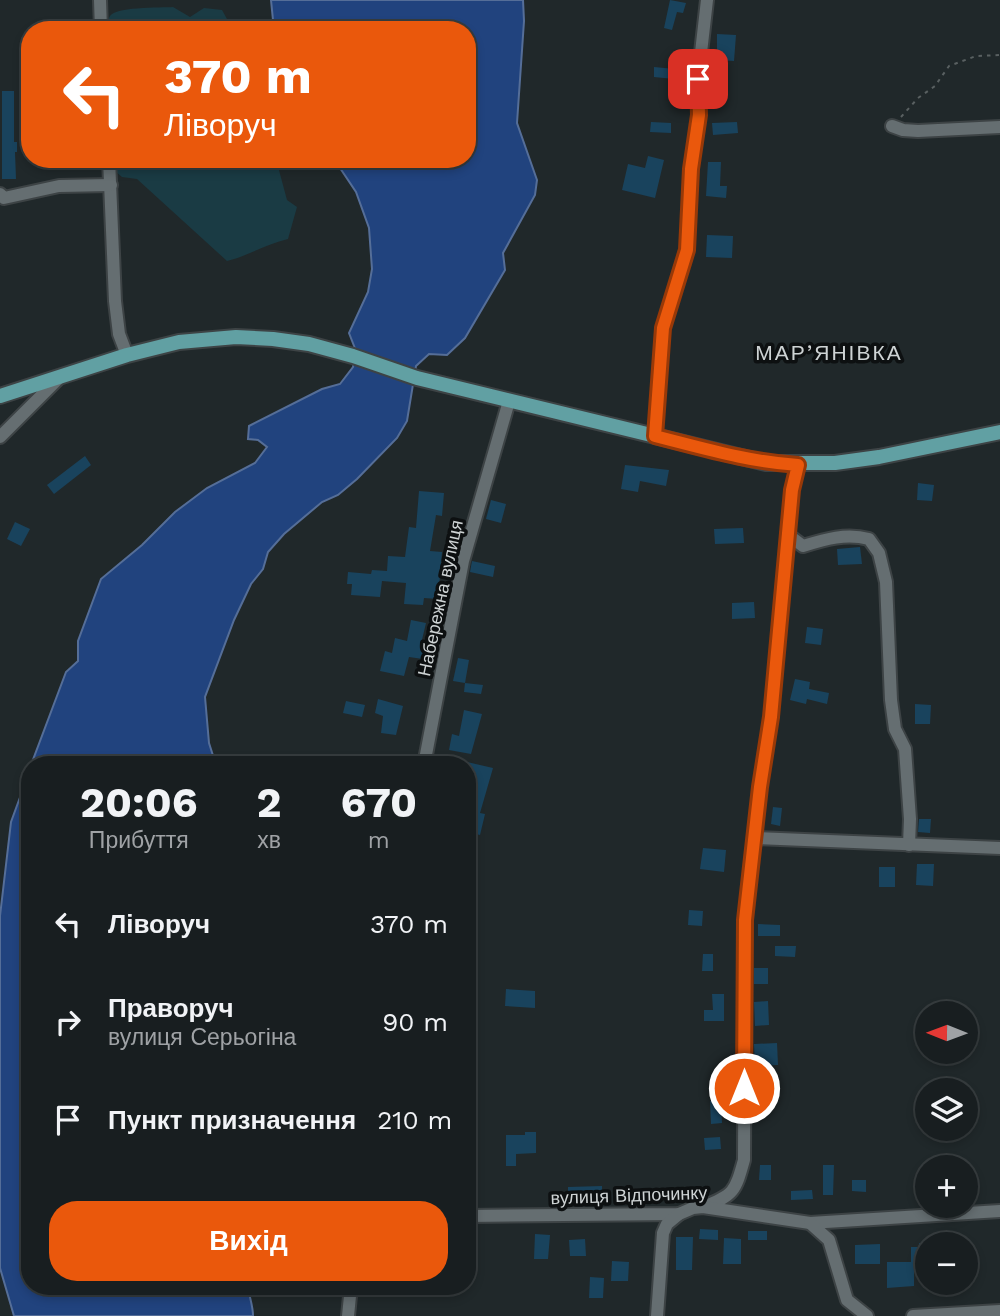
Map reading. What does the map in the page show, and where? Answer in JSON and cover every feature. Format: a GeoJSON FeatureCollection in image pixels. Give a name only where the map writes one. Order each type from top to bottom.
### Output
{"type":"FeatureCollection","features":[{"type":"Feature","properties":{"kind":"main road"},"geometry":{"type":"LineString","coordinates":[[0,396],[127,355],[178,342],[236,337],[309,344],[417,378],[766,463],[835,463],[879,457],[1000,432]]}},
{"type":"Feature","properties":{"kind":"street"},"geometry":{"type":"LineString","coordinates":[[100,0],[101,21]]}},
{"type":"Feature","properties":{"kind":"street"},"geometry":{"type":"LineString","coordinates":[[655,436],[663,328],[687,250],[691,169],[699,115],[698,79],[707,0]]}},
{"type":"Feature","properties":{"kind":"street"},"geometry":{"type":"LineString","coordinates":[[892,126],[918,131],[1000,128]]}},
{"type":"Feature","properties":{"kind":"street"},"geometry":{"type":"LineString","coordinates":[[110,168],[115,301],[119,334],[127,355]]}},
{"type":"Feature","properties":{"kind":"street"},"geometry":{"type":"LineString","coordinates":[[0,194],[4,198],[59,186],[111,185]]}},
{"type":"Feature","properties":{"kind":"street"},"geometry":{"type":"LineString","coordinates":[[0,437],[61,377]]}},
{"type":"Feature","properties":{"kind":"street","name":"Набережна вулиця"},"geometry":{"type":"LineString","coordinates":[[426,756],[463,561],[509,401]]}},
{"type":"Feature","properties":{"kind":"street"},"geometry":{"type":"LineString","coordinates":[[703,1207],[728,1197],[737,1183],[744,1160],[745,920],[771,717],[792,490],[798,465]]}},
{"type":"Feature","properties":{"kind":"street"},"geometry":{"type":"LineString","coordinates":[[787,534],[803,546],[853,535],[869,539],[879,553],[886,582],[891,700],[895,729],[905,749],[909,845]]}},
{"type":"Feature","properties":{"kind":"street"},"geometry":{"type":"LineString","coordinates":[[754,838],[1000,848]]}},
{"type":"Feature","properties":{"kind":"street","name":"вулиця Відпочинку"},"geometry":{"type":"LineString","coordinates":[[476,1216],[679,1214],[703,1207],[810,1223],[1000,1211]]}},
{"type":"Feature","properties":{"kind":"street"},"geometry":{"type":"LineString","coordinates":[[657,1316],[663,1233],[667,1224],[679,1214]]}},
{"type":"Feature","properties":{"kind":"street"},"geometry":{"type":"LineString","coordinates":[[810,1223],[830,1240],[847,1300],[867,1316]]}},
{"type":"Feature","properties":{"kind":"street"},"geometry":{"type":"LineString","coordinates":[[348,1316],[350,1295]]}},
{"type":"Feature","properties":{"kind":"street"},"geometry":{"type":"LineString","coordinates":[[913,1316],[1000,1311]]}},
{"type":"Feature","properties":{"kind":"path"},"geometry":{"type":"LineString","coordinates":[[892,126],[918,98],[935,86],[949,66],[976,56],[1000,55]]}},
{"type":"Feature","properties":{"kind":"shaded area"},"geometry":{"type":"Polygon","coordinates":[[[173,7],[190,17],[204,8],[222,10],[228,21],[109,21],[112,14],[138,8],[173,7]]]}},
{"type":"Feature","properties":{"kind":"shaded area"},"geometry":{"type":"Polygon","coordinates":[[[115,168],[278,168],[287,200],[297,207],[288,239],[227,261],[137,179],[122,177],[115,168]]]}},
{"type":"Feature","properties":{"kind":"water"},"geometry":{"type":"Polygon","coordinates":[[[271,0],[523,0],[517,123],[537,180],[535,195],[503,253],[505,270],[465,338],[447,355],[429,354],[416,366],[407,421],[397,438],[357,479],[338,495],[322,502],[284,534],[268,552],[263,569],[251,584],[234,620],[205,697],[209,743],[213,756],[34,756],[66,672],[78,661],[78,641],[101,579],[142,545],[175,512],[207,488],[255,463],[267,447],[258,440],[248,439],[249,426],[322,389],[340,384],[353,367],[356,351],[349,333],[368,292],[372,269],[369,228],[356,192],[340,168],[476,168],[476,21],[273,21],[271,0]]]}},
{"type":"Feature","properties":{"kind":"water"},"geometry":{"type":"Polygon","coordinates":[[[21,795],[21,1295],[250,1295],[253,1316],[14,1316],[0,1268],[0,916],[11,822],[21,795]]]}},
{"type":"Feature","properties":{"kind":"building"},"geometry":{"type":"Polygon","coordinates":[[[670,0],[686,3],[683,13],[677,12],[672,30],[664,28],[670,0]]]}},
{"type":"Feature","properties":{"kind":"building"},"geometry":{"type":"Polygon","coordinates":[[[717,34],[736,35],[734,61],[717,60],[717,34]]]}},
{"type":"Feature","properties":{"kind":"building"},"geometry":{"type":"Polygon","coordinates":[[[654,67],[675,69],[674,79],[654,77],[654,67]]]}},
{"type":"Feature","properties":{"kind":"building"},"geometry":{"type":"Polygon","coordinates":[[[2,91],[14,91],[16,179],[2,179],[2,91]]]}},
{"type":"Feature","properties":{"kind":"building"},"geometry":{"type":"Polygon","coordinates":[[[651,122],[671,123],[671,133],[650,132],[651,122]]]}},
{"type":"Feature","properties":{"kind":"building"},"geometry":{"type":"Polygon","coordinates":[[[737,122],[738,133],[713,135],[712,123],[737,122]]]}},
{"type":"Feature","properties":{"kind":"building"},"geometry":{"type":"Polygon","coordinates":[[[648,156],[664,160],[655,198],[622,190],[628,164],[645,168],[648,156]]]}},
{"type":"Feature","properties":{"kind":"building"},"geometry":{"type":"Polygon","coordinates":[[[708,162],[721,162],[720,186],[727,186],[726,198],[706,196],[708,162]]]}},
{"type":"Feature","properties":{"kind":"building"},"geometry":{"type":"Polygon","coordinates":[[[707,235],[733,236],[732,258],[706,257],[707,235]]]}},
{"type":"Feature","properties":{"kind":"building"},"geometry":{"type":"Polygon","coordinates":[[[85,456],[91,465],[54,494],[47,485],[85,456]]]}},
{"type":"Feature","properties":{"kind":"building"},"geometry":{"type":"Polygon","coordinates":[[[625,465],[669,470],[666,486],[640,481],[638,492],[621,489],[625,465]]]}},
{"type":"Feature","properties":{"kind":"building"},"geometry":{"type":"Polygon","coordinates":[[[918,483],[934,485],[932,501],[917,500],[918,483]]]}},
{"type":"Feature","properties":{"kind":"building"},"geometry":{"type":"Polygon","coordinates":[[[419,491],[444,493],[442,516],[436,515],[430,551],[442,552],[438,599],[424,598],[423,605],[404,604],[406,583],[382,581],[380,597],[351,595],[352,584],[347,584],[348,572],[371,574],[372,570],[387,571],[388,556],[405,557],[409,527],[416,528],[419,491]]]}},
{"type":"Feature","properties":{"kind":"building"},"geometry":{"type":"Polygon","coordinates":[[[491,500],[506,504],[501,523],[486,519],[491,500]]]}},
{"type":"Feature","properties":{"kind":"building"},"geometry":{"type":"Polygon","coordinates":[[[15,522],[30,529],[21,546],[7,539],[15,522]]]}},
{"type":"Feature","properties":{"kind":"building"},"geometry":{"type":"Polygon","coordinates":[[[743,528],[744,543],[715,544],[714,529],[743,528]]]}},
{"type":"Feature","properties":{"kind":"building"},"geometry":{"type":"Polygon","coordinates":[[[860,547],[862,564],[838,565],[837,549],[860,547]]]}},
{"type":"Feature","properties":{"kind":"building"},"geometry":{"type":"Polygon","coordinates":[[[472,561],[495,566],[493,577],[470,572],[472,561]]]}},
{"type":"Feature","properties":{"kind":"building"},"geometry":{"type":"Polygon","coordinates":[[[754,602],[755,618],[732,619],[732,603],[754,602]]]}},
{"type":"Feature","properties":{"kind":"building"},"geometry":{"type":"Polygon","coordinates":[[[411,620],[426,623],[421,644],[426,645],[423,659],[409,657],[404,676],[380,671],[385,651],[392,653],[395,638],[407,641],[411,620]]]}},
{"type":"Feature","properties":{"kind":"building"},"geometry":{"type":"Polygon","coordinates":[[[807,627],[823,629],[821,645],[805,643],[807,627]]]}},
{"type":"Feature","properties":{"kind":"building"},"geometry":{"type":"Polygon","coordinates":[[[458,658],[469,660],[465,683],[453,681],[458,658]]]}},
{"type":"Feature","properties":{"kind":"building"},"geometry":{"type":"Polygon","coordinates":[[[795,679],[810,682],[809,689],[829,693],[827,704],[807,699],[806,704],[790,700],[795,679]]]}},
{"type":"Feature","properties":{"kind":"building"},"geometry":{"type":"Polygon","coordinates":[[[465,683],[483,685],[481,694],[464,692],[465,683]]]}},
{"type":"Feature","properties":{"kind":"building"},"geometry":{"type":"Polygon","coordinates":[[[378,699],[403,706],[396,735],[381,733],[383,716],[375,713],[378,699]]]}},
{"type":"Feature","properties":{"kind":"building"},"geometry":{"type":"Polygon","coordinates":[[[346,701],[365,705],[362,717],[343,713],[346,701]]]}},
{"type":"Feature","properties":{"kind":"building"},"geometry":{"type":"Polygon","coordinates":[[[915,704],[931,705],[930,724],[915,724],[915,704]]]}},
{"type":"Feature","properties":{"kind":"building"},"geometry":{"type":"Polygon","coordinates":[[[464,710],[482,714],[471,754],[449,750],[452,734],[459,736],[464,710]]]}},
{"type":"Feature","properties":{"kind":"building"},"geometry":{"type":"Polygon","coordinates":[[[476,764],[493,768],[480,813],[485,814],[480,835],[476,834],[476,764]]]}},
{"type":"Feature","properties":{"kind":"building"},"geometry":{"type":"Polygon","coordinates":[[[773,807],[782,808],[780,826],[771,824],[773,807]]]}},
{"type":"Feature","properties":{"kind":"building"},"geometry":{"type":"Polygon","coordinates":[[[919,819],[931,819],[930,833],[918,832],[919,819]]]}},
{"type":"Feature","properties":{"kind":"building"},"geometry":{"type":"Polygon","coordinates":[[[703,848],[726,850],[724,872],[700,869],[703,848]]]}},
{"type":"Feature","properties":{"kind":"building"},"geometry":{"type":"Polygon","coordinates":[[[917,864],[934,864],[933,886],[916,885],[917,864]]]}},
{"type":"Feature","properties":{"kind":"building"},"geometry":{"type":"Polygon","coordinates":[[[879,867],[895,867],[895,887],[879,887],[879,867]]]}},
{"type":"Feature","properties":{"kind":"building"},"geometry":{"type":"Polygon","coordinates":[[[689,910],[703,911],[702,926],[688,925],[689,910]]]}},
{"type":"Feature","properties":{"kind":"building"},"geometry":{"type":"Polygon","coordinates":[[[758,924],[780,925],[780,936],[758,936],[758,924]]]}},
{"type":"Feature","properties":{"kind":"building"},"geometry":{"type":"Polygon","coordinates":[[[775,946],[796,946],[795,957],[775,956],[775,946]]]}},
{"type":"Feature","properties":{"kind":"building"},"geometry":{"type":"Polygon","coordinates":[[[703,954],[713,954],[713,971],[702,971],[703,954]]]}},
{"type":"Feature","properties":{"kind":"building"},"geometry":{"type":"Polygon","coordinates":[[[754,968],[768,968],[768,984],[754,984],[754,968]]]}},
{"type":"Feature","properties":{"kind":"building"},"geometry":{"type":"Polygon","coordinates":[[[506,989],[535,991],[535,1008],[505,1006],[506,989]]]}},
{"type":"Feature","properties":{"kind":"building"},"geometry":{"type":"Polygon","coordinates":[[[712,994],[724,994],[724,1021],[704,1021],[704,1010],[713,1010],[712,994]]]}},
{"type":"Feature","properties":{"kind":"building"},"geometry":{"type":"Polygon","coordinates":[[[768,1001],[769,1025],[755,1026],[754,1002],[768,1001]]]}},
{"type":"Feature","properties":{"kind":"building"},"geometry":{"type":"Polygon","coordinates":[[[777,1043],[778,1065],[755,1066],[754,1044],[777,1043]]]}},
{"type":"Feature","properties":{"kind":"building"},"geometry":{"type":"Polygon","coordinates":[[[721,1100],[722,1123],[711,1124],[710,1101],[721,1100]]]}},
{"type":"Feature","properties":{"kind":"building"},"geometry":{"type":"Polygon","coordinates":[[[525,1132],[536,1132],[536,1153],[516,1154],[516,1166],[506,1166],[506,1135],[525,1135],[525,1132]]]}},
{"type":"Feature","properties":{"kind":"building"},"geometry":{"type":"Polygon","coordinates":[[[720,1137],[721,1149],[705,1150],[704,1138],[720,1137]]]}},
{"type":"Feature","properties":{"kind":"building"},"geometry":{"type":"Polygon","coordinates":[[[760,1165],[771,1165],[771,1180],[759,1180],[760,1165]]]}},
{"type":"Feature","properties":{"kind":"building"},"geometry":{"type":"Polygon","coordinates":[[[823,1165],[834,1165],[833,1195],[823,1195],[823,1165]]]}},
{"type":"Feature","properties":{"kind":"building"},"geometry":{"type":"Polygon","coordinates":[[[852,1180],[866,1180],[866,1192],[852,1191],[852,1180]]]}},
{"type":"Feature","properties":{"kind":"building"},"geometry":{"type":"Polygon","coordinates":[[[602,1186],[602,1202],[568,1202],[568,1187],[602,1186]]]}},
{"type":"Feature","properties":{"kind":"building"},"geometry":{"type":"Polygon","coordinates":[[[812,1190],[813,1199],[791,1200],[791,1191],[812,1190]]]}},
{"type":"Feature","properties":{"kind":"building"},"geometry":{"type":"Polygon","coordinates":[[[700,1229],[718,1230],[718,1240],[699,1239],[700,1229]]]}},
{"type":"Feature","properties":{"kind":"building"},"geometry":{"type":"Polygon","coordinates":[[[748,1231],[767,1231],[767,1240],[748,1240],[748,1231]]]}},
{"type":"Feature","properties":{"kind":"building"},"geometry":{"type":"Polygon","coordinates":[[[535,1234],[550,1235],[548,1259],[534,1259],[535,1234]]]}},
{"type":"Feature","properties":{"kind":"building"},"geometry":{"type":"Polygon","coordinates":[[[676,1237],[693,1237],[692,1270],[676,1270],[676,1237]]]}},
{"type":"Feature","properties":{"kind":"building"},"geometry":{"type":"Polygon","coordinates":[[[724,1238],[741,1239],[741,1264],[723,1264],[724,1238]]]}},
{"type":"Feature","properties":{"kind":"building"},"geometry":{"type":"Polygon","coordinates":[[[585,1239],[586,1256],[570,1256],[569,1240],[585,1239]]]}},
{"type":"Feature","properties":{"kind":"building"},"geometry":{"type":"Polygon","coordinates":[[[880,1244],[880,1264],[855,1264],[855,1245],[880,1244]]]}},
{"type":"Feature","properties":{"kind":"building"},"geometry":{"type":"Polygon","coordinates":[[[911,1247],[915,1247],[914,1286],[887,1288],[887,1262],[911,1262],[911,1247]]]}},
{"type":"Feature","properties":{"kind":"building"},"geometry":{"type":"Polygon","coordinates":[[[612,1261],[629,1262],[628,1281],[611,1281],[612,1261]]]}},
{"type":"Feature","properties":{"kind":"building"},"geometry":{"type":"Polygon","coordinates":[[[590,1277],[604,1278],[603,1298],[589,1298],[590,1277]]]}},
{"type":"Feature","properties":{"kind":"district","name":"МАР’ЯНІВКА"},"geometry":{"type":"Point","coordinates":[829,352]}},
{"type":"Feature","properties":{"kind":"route"},"geometry":{"type":"LineString","coordinates":[[698,79],[699,115],[691,169],[687,250],[663,328],[655,436],[736,457],[766,463],[798,465],[792,490],[771,717],[745,920],[744,1088]]}}]}
